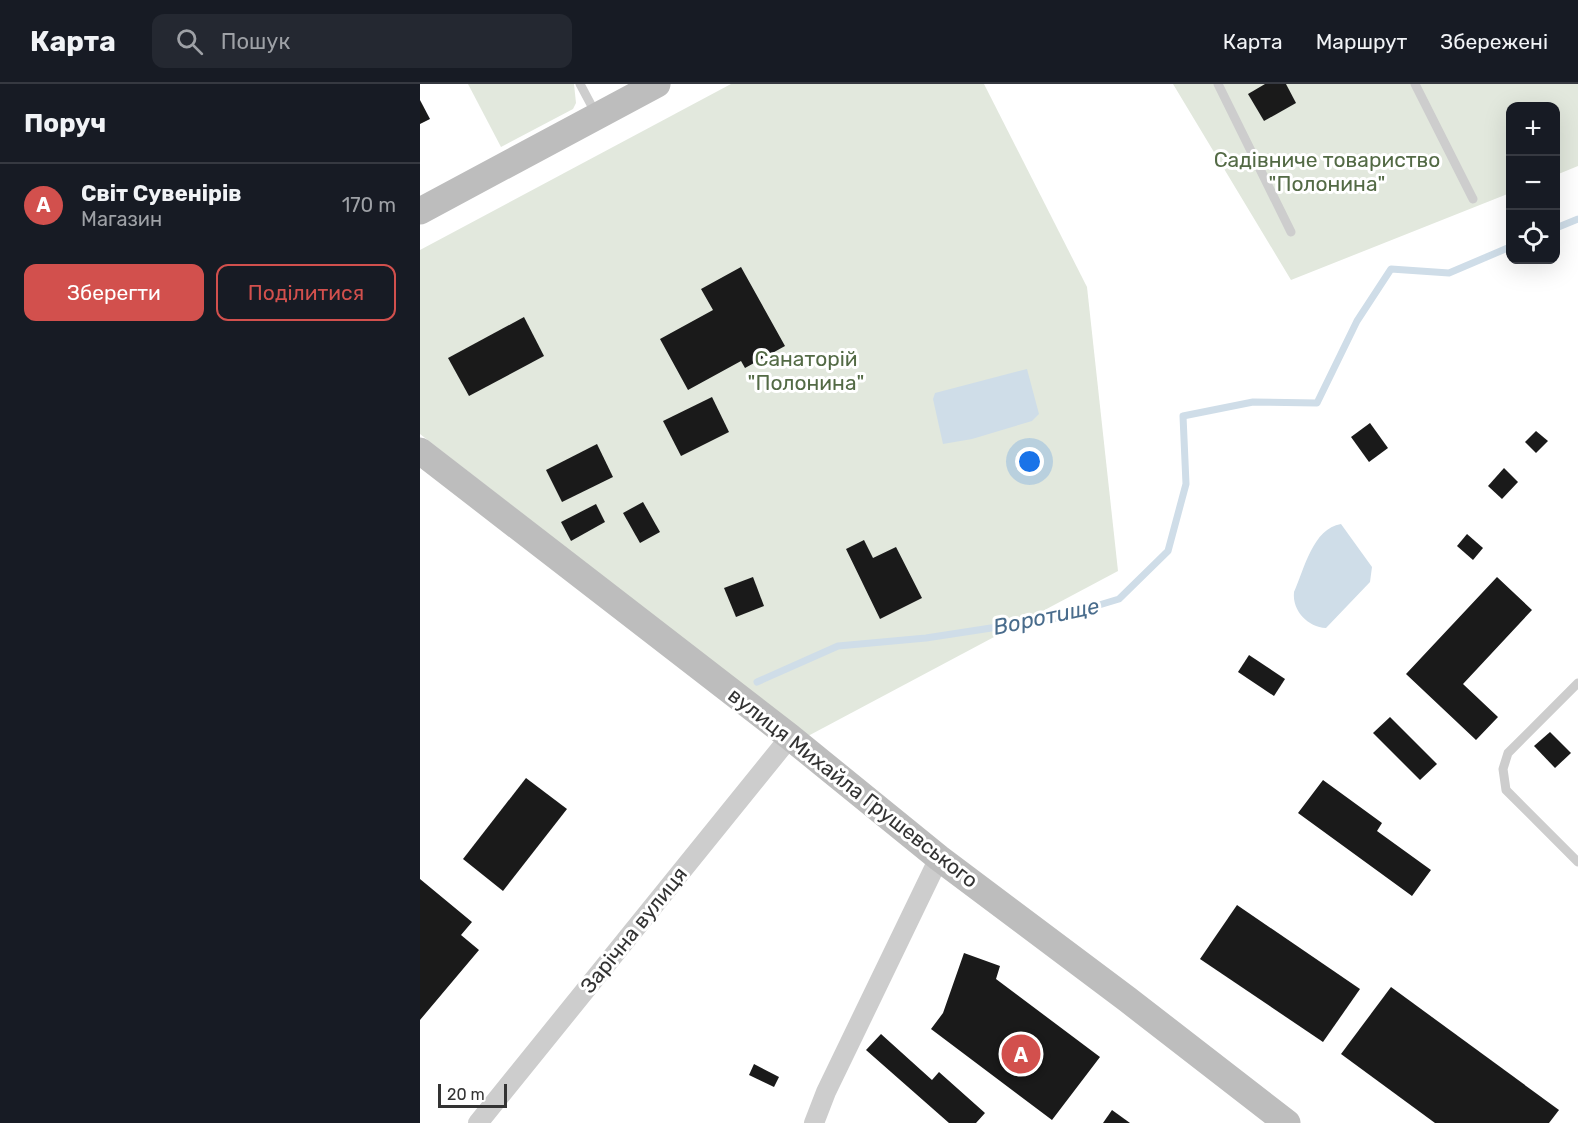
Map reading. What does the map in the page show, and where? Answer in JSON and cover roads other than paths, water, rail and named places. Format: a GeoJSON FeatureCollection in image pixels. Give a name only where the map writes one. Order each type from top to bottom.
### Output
{"type":"FeatureCollection","features":[{"type":"Feature","properties":{"kind":"street"},"geometry":{"type":"LineString","coordinates":[[420,211],[657,84]]}},
{"type":"Feature","properties":{"kind":"street","name":"вулиця Михайла Грушевського"},"geometry":{"type":"LineString","coordinates":[[420,451],[790,737],[939,858],[1287,1123]]}},
{"type":"Feature","properties":{"kind":"street","name":"Зарічна вулиця"},"geometry":{"type":"LineString","coordinates":[[478,1123],[790,737]]}},
{"type":"Feature","properties":{"kind":"street"},"geometry":{"type":"LineString","coordinates":[[814,1123],[826,1092],[939,858]]}},
{"type":"Feature","properties":{"kind":"lane"},"geometry":{"type":"LineString","coordinates":[[580,84],[597,116]]}},
{"type":"Feature","properties":{"kind":"lane"},"geometry":{"type":"LineString","coordinates":[[1218,84],[1291,232]]}},
{"type":"Feature","properties":{"kind":"lane"},"geometry":{"type":"LineString","coordinates":[[1415,84],[1473,199]]}},
{"type":"Feature","properties":{"kind":"lane"},"geometry":{"type":"LineString","coordinates":[[1578,683],[1508,753],[1503,769],[1506,790],[1578,862]]}},
{"type":"Feature","properties":{"kind":"waterway","name":"Воротище"},"geometry":{"type":"LineString","coordinates":[[1560,226],[1578,219]]}},
{"type":"Feature","properties":{"kind":"waterway","name":"Воротище"},"geometry":{"type":"LineString","coordinates":[[757,682],[838,646],[926,638],[1056,618],[1119,599],[1168,551],[1186,484],[1183,416],[1253,402],[1317,403],[1357,321],[1391,269],[1449,273],[1506,249]]}},
{"type":"Feature","properties":{"kind":"place","name":"Світ Сувенірів"},"geometry":{"type":"Point","coordinates":[1021,1054]}},
{"type":"Feature","properties":{"kind":"park label","name":"Садівниче товариство \"Полонина\""},"geometry":{"type":"Point","coordinates":[1327,172]}},
{"type":"Feature","properties":{"kind":"park label","name":"Санаторій \"Полонина\""},"geometry":{"type":"Point","coordinates":[806,371]}}]}
